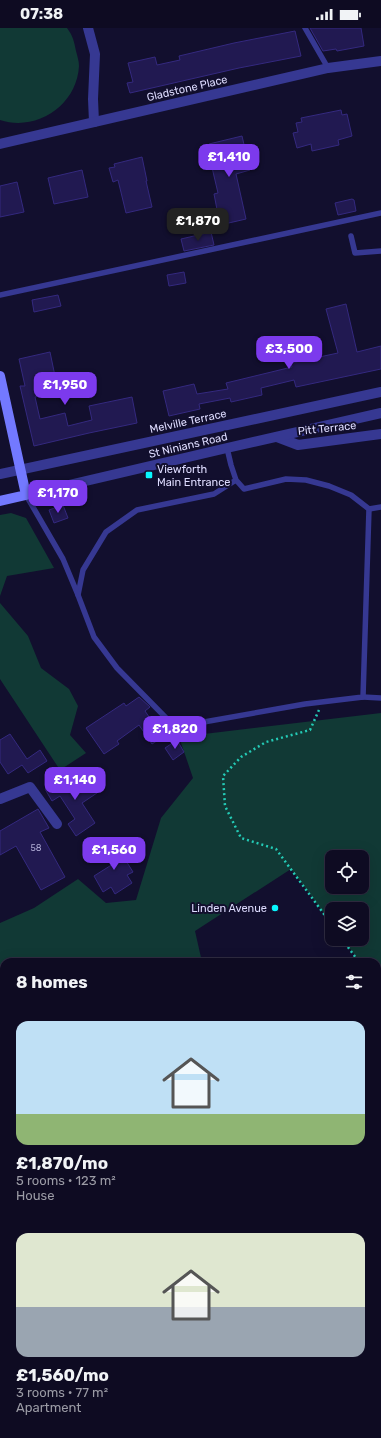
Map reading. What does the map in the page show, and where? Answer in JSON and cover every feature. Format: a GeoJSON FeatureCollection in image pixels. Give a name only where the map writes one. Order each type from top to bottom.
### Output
{"type":"FeatureCollection","features":[{"type":"Feature","properties":{"kind":"main road"},"geometry":{"type":"LineString","coordinates":[[0,376],[26,495]]}},
{"type":"Feature","properties":{"kind":"main road","name":"St Ninians Road"},"geometry":{"type":"LineString","coordinates":[[0,501],[26,495]]}},
{"type":"Feature","properties":{"kind":"street"},"geometry":{"type":"LineString","coordinates":[[88,28],[95,54],[93,98],[94,122]]}},
{"type":"Feature","properties":{"kind":"street","name":"Gladstone Place"},"geometry":{"type":"LineString","coordinates":[[0,144],[328,68],[381,61]]}},
{"type":"Feature","properties":{"kind":"street","name":"Melville Terrace"},"geometry":{"type":"LineString","coordinates":[[0,474],[381,392]]}},
{"type":"Feature","properties":{"kind":"street","name":"St Ninians Road"},"geometry":{"type":"LineString","coordinates":[[26,495],[381,413]]}},
{"type":"Feature","properties":{"kind":"street","name":"Pitt Terrace"},"geometry":{"type":"LineString","coordinates":[[277,437],[298,445],[381,434]]}},
{"type":"Feature","properties":{"kind":"street"},"geometry":{"type":"LineString","coordinates":[[0,799],[30,787],[57,824]]}},
{"type":"Feature","properties":{"kind":"lane"},"geometry":{"type":"LineString","coordinates":[[305,28],[328,68]]}},
{"type":"Feature","properties":{"kind":"lane"},"geometry":{"type":"LineString","coordinates":[[0,295],[381,213]]}},
{"type":"Feature","properties":{"kind":"lane"},"geometry":{"type":"LineString","coordinates":[[351,236],[355,253],[381,251]]}},
{"type":"Feature","properties":{"kind":"lane"},"geometry":{"type":"LineString","coordinates":[[227,448],[236,480],[244,489],[286,479],[306,480],[329,486],[351,495],[369,509],[381,507]]}},
{"type":"Feature","properties":{"kind":"lane"},"geometry":{"type":"LineString","coordinates":[[78,595],[83,570],[106,532],[137,510],[214,494],[236,480]]}},
{"type":"Feature","properties":{"kind":"lane"},"geometry":{"type":"LineString","coordinates":[[26,495],[62,559],[94,637],[117,668],[172,724],[187,725],[363,696],[381,698]]}},
{"type":"Feature","properties":{"kind":"lane"},"geometry":{"type":"LineString","coordinates":[[363,696],[369,509]]}},
{"type":"Feature","properties":{"kind":"path"},"geometry":{"type":"LineString","coordinates":[[323,702],[310,730],[266,742],[241,757],[223,776],[225,806],[241,838],[276,849],[325,916]]}},
{"type":"Feature","properties":{"kind":"path"},"geometry":{"type":"LineString","coordinates":[[347,946],[356,958]]}},
{"type":"Feature","properties":{"kind":"green space"},"geometry":{"type":"Polygon","coordinates":[[[0,28],[67,28],[69,31],[74,41],[79,62],[77,80],[71,93],[53,112],[28,122],[14,123],[0,120],[0,28]]]}},
{"type":"Feature","properties":{"kind":"green space"},"geometry":{"type":"Polygon","coordinates":[[[11,513],[26,518],[54,568],[7,576],[0,596],[0,515],[11,513]]]}},
{"type":"Feature","properties":{"kind":"green space"},"geometry":{"type":"Polygon","coordinates":[[[0,603],[28,636],[41,668],[69,689],[78,706],[70,735],[86,753],[60,770],[0,679],[0,603]]]}},
{"type":"Feature","properties":{"kind":"green space"},"geometry":{"type":"Polygon","coordinates":[[[381,713],[381,958],[357,958],[348,946],[369,946],[369,902],[325,902],[325,915],[291,869],[195,931],[201,958],[0,958],[0,923],[34,908],[78,879],[106,903],[136,900],[161,818],[193,778],[179,737],[381,713]]]}},
{"type":"Feature","properties":{"kind":"building"},"geometry":{"type":"Polygon","coordinates":[[[310,28],[361,28],[364,46],[337,51],[336,49],[323,51],[310,28]]]}},
{"type":"Feature","properties":{"kind":"building"},"geometry":{"type":"Polygon","coordinates":[[[295,31],[301,56],[239,68],[130,93],[127,83],[133,82],[128,63],[155,57],[157,65],[180,60],[179,56],[295,31]]]}},
{"type":"Feature","properties":{"kind":"building"},"geometry":{"type":"Polygon","coordinates":[[[341,110],[342,115],[347,114],[352,136],[338,140],[339,145],[312,151],[311,144],[297,148],[293,133],[298,132],[296,123],[302,122],[301,118],[341,110]]]}},
{"type":"Feature","properties":{"kind":"building"},"geometry":{"type":"Polygon","coordinates":[[[242,136],[250,170],[236,174],[246,219],[220,225],[214,194],[218,193],[210,159],[212,159],[209,144],[242,136]]]}},
{"type":"Feature","properties":{"kind":"building"},"geometry":{"type":"Polygon","coordinates":[[[142,157],[152,207],[126,213],[118,180],[113,182],[109,168],[115,167],[114,164],[142,157]]]}},
{"type":"Feature","properties":{"kind":"building"},"geometry":{"type":"Polygon","coordinates":[[[82,170],[88,197],[54,204],[48,178],[82,170]]]}},
{"type":"Feature","properties":{"kind":"building"},"geometry":{"type":"Polygon","coordinates":[[[17,182],[24,212],[0,217],[0,186],[17,182]]]}},
{"type":"Feature","properties":{"kind":"building"},"geometry":{"type":"Polygon","coordinates":[[[352,199],[354,200],[356,211],[338,215],[335,203],[352,199]]]}},
{"type":"Feature","properties":{"kind":"building"},"geometry":{"type":"Polygon","coordinates":[[[211,232],[214,245],[184,251],[181,239],[211,232]]]}},
{"type":"Feature","properties":{"kind":"building"},"geometry":{"type":"Polygon","coordinates":[[[184,272],[186,283],[169,286],[167,275],[184,272]]]}},
{"type":"Feature","properties":{"kind":"building"},"geometry":{"type":"Polygon","coordinates":[[[58,295],[61,306],[34,312],[32,300],[58,295]]]}},
{"type":"Feature","properties":{"kind":"building"},"geometry":{"type":"Polygon","coordinates":[[[346,304],[357,352],[381,346],[381,369],[296,387],[294,380],[261,388],[262,395],[231,402],[230,398],[199,404],[200,409],[169,416],[163,391],[194,384],[197,394],[228,389],[226,383],[292,367],[291,363],[338,353],[326,309],[346,304]]]}},
{"type":"Feature","properties":{"kind":"building"},"geometry":{"type":"Polygon","coordinates":[[[50,352],[56,381],[60,380],[62,391],[35,397],[40,419],[65,413],[68,426],[92,420],[89,406],[132,397],[137,423],[34,446],[20,386],[25,386],[19,359],[50,352]]]}},
{"type":"Feature","properties":{"kind":"building"},"geometry":{"type":"Polygon","coordinates":[[[63,505],[68,518],[54,523],[49,510],[63,505]]]}},
{"type":"Feature","properties":{"kind":"building"},"geometry":{"type":"Polygon","coordinates":[[[139,697],[150,707],[145,711],[163,737],[152,744],[139,725],[117,741],[119,744],[104,754],[86,728],[124,703],[126,706],[139,697]]]}},
{"type":"Feature","properties":{"kind":"building"},"geometry":{"type":"Polygon","coordinates":[[[10,734],[27,759],[40,750],[47,761],[28,773],[22,765],[8,774],[0,762],[0,740],[10,734]]]}},
{"type":"Feature","properties":{"kind":"building"},"geometry":{"type":"Polygon","coordinates":[[[177,740],[184,752],[173,760],[165,748],[177,740]]]}},
{"type":"Feature","properties":{"kind":"building"},"geometry":{"type":"Polygon","coordinates":[[[84,773],[97,793],[82,803],[95,823],[76,836],[68,824],[75,819],[60,796],[52,801],[45,789],[59,780],[63,787],[84,773]]]}},
{"type":"Feature","properties":{"kind":"building"},"geometry":{"type":"Polygon","coordinates":[[[38,809],[49,828],[40,832],[65,877],[41,890],[16,846],[0,855],[0,831],[38,809]]]}},
{"type":"Feature","properties":{"kind":"building"},"geometry":{"type":"Polygon","coordinates":[[[113,840],[133,872],[127,875],[132,883],[115,894],[111,887],[103,892],[94,876],[113,864],[102,847],[113,840]]]}},
{"type":"Feature","properties":{"kind":"place","name":"Viewforth Main Entrance"},"geometry":{"type":"Point","coordinates":[149,475]}},
{"type":"Feature","properties":{"kind":"place","name":"Linden Avenue"},"geometry":{"type":"Point","coordinates":[275,908]}}]}
